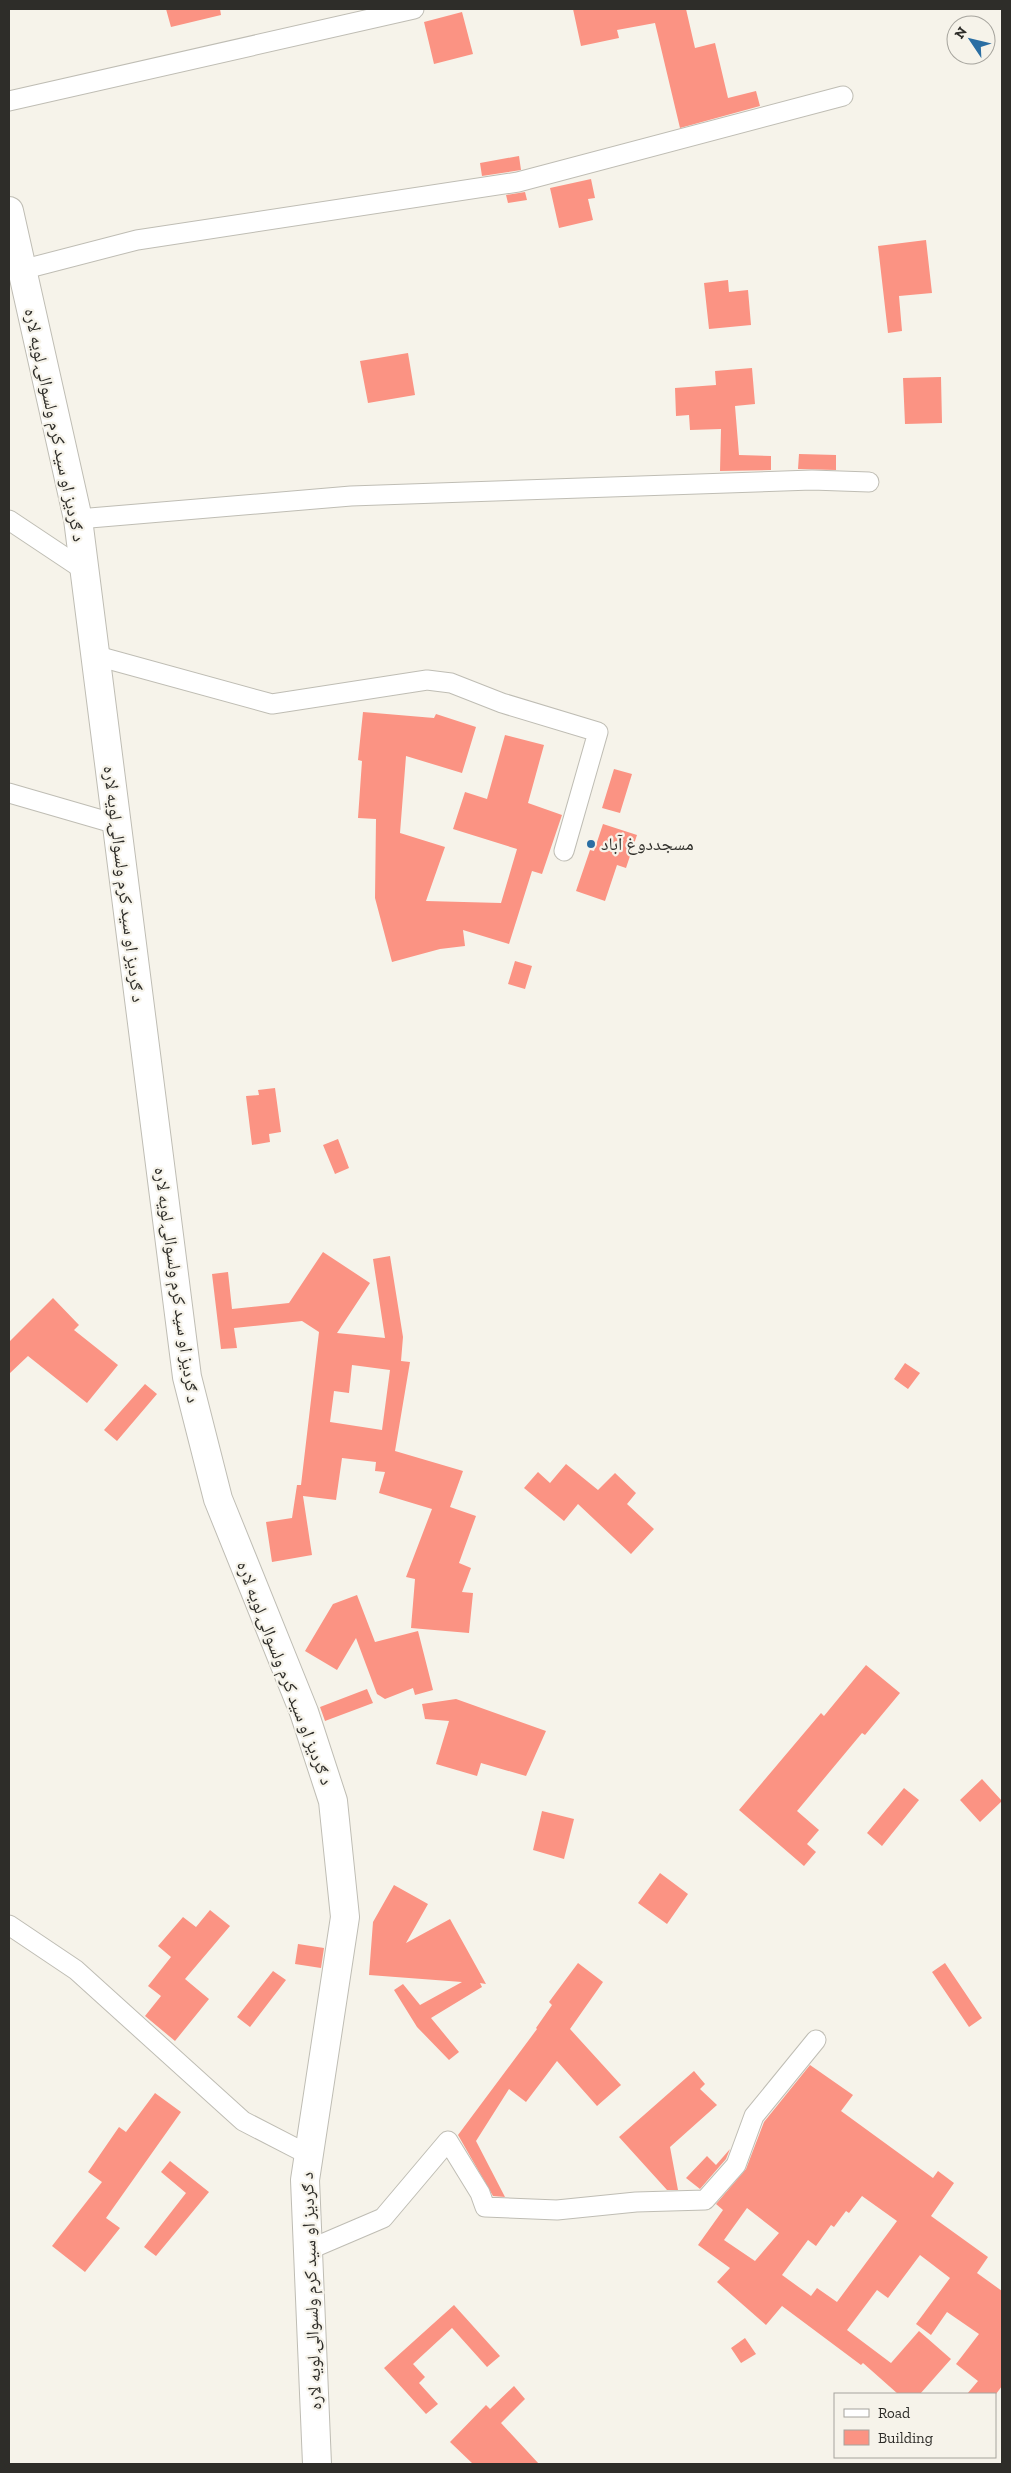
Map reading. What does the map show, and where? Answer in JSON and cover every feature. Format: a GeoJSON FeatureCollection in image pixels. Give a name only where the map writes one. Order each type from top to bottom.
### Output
{"type":"FeatureCollection","features":[{"type":"Feature","properties":{"kind":"highway","name":"د ګردیز او سید کرم ولسوالۍ لویه لاره"},"geometry":{"type":"LineString","coordinates":[[9,211],[78,519],[187,1377],[218,1499],[304,1712],[333,1801],[345,1918],[305,2180],[317,2464]]}},
{"type":"Feature","properties":{"kind":"street"},"geometry":{"type":"LineString","coordinates":[[9,100],[414,9]]}},
{"type":"Feature","properties":{"kind":"street"},"geometry":{"type":"LineString","coordinates":[[22,270],[137,240],[518,182],[843,96]]}},
{"type":"Feature","properties":{"kind":"street"},"geometry":{"type":"LineString","coordinates":[[78,519],[351,496],[802,481],[869,482]]}},
{"type":"Feature","properties":{"kind":"street"},"geometry":{"type":"LineString","coordinates":[[9,520],[84,570]]}},
{"type":"Feature","properties":{"kind":"street"},"geometry":{"type":"LineString","coordinates":[[96,656],[272,704],[427,680],[451,682],[502,702],[598,732],[564,851]]}},
{"type":"Feature","properties":{"kind":"street"},"geometry":{"type":"LineString","coordinates":[[9,793],[116,824]]}},
{"type":"Feature","properties":{"kind":"street"},"geometry":{"type":"LineString","coordinates":[[9,1925],[76,1970],[242,2121],[309,2154]]}},
{"type":"Feature","properties":{"kind":"street"},"geometry":{"type":"LineString","coordinates":[[308,2250],[383,2218],[448,2142],[480,2193],[485,2207],[557,2210],[636,2202],[705,2200],[736,2165],[754,2116],[816,2040]]}},
{"type":"Feature","properties":{"kind":"building"},"geometry":{"type":"Polygon","coordinates":[[[166,9],[220,9],[221,15],[171,27],[166,9]]]}},
{"type":"Feature","properties":{"kind":"building"},"geometry":{"type":"Polygon","coordinates":[[[573,9],[686,9],[695,48],[715,43],[728,98],[756,91],[760,106],[680,128],[655,23],[617,30],[619,38],[581,46],[573,9]]]}},
{"type":"Feature","properties":{"kind":"building"},"geometry":{"type":"Polygon","coordinates":[[[462,12],[473,54],[434,64],[424,22],[462,12]]]}},
{"type":"Feature","properties":{"kind":"building"},"geometry":{"type":"Polygon","coordinates":[[[519,156],[521,170],[482,176],[480,163],[519,156]]]}},
{"type":"Feature","properties":{"kind":"building"},"geometry":{"type":"Polygon","coordinates":[[[591,179],[595,198],[588,199],[593,220],[559,228],[550,188],[591,179]]]}},
{"type":"Feature","properties":{"kind":"building"},"geometry":{"type":"Polygon","coordinates":[[[525,192],[527,200],[508,203],[506,195],[525,192]]]}},
{"type":"Feature","properties":{"kind":"building"},"geometry":{"type":"Polygon","coordinates":[[[926,240],[932,293],[899,296],[902,331],[888,333],[878,246],[926,240]]]}},
{"type":"Feature","properties":{"kind":"building"},"geometry":{"type":"Polygon","coordinates":[[[728,280],[729,292],[748,290],[751,325],[709,329],[704,283],[728,280]]]}},
{"type":"Feature","properties":{"kind":"building"},"geometry":{"type":"Polygon","coordinates":[[[408,353],[415,395],[368,403],[360,361],[408,353]]]}},
{"type":"Feature","properties":{"kind":"building"},"geometry":{"type":"Polygon","coordinates":[[[752,368],[755,404],[735,406],[739,455],[771,456],[771,470],[720,471],[721,429],[690,430],[689,415],[676,416],[675,388],[716,385],[715,371],[752,368]]]}},
{"type":"Feature","properties":{"kind":"building"},"geometry":{"type":"Polygon","coordinates":[[[941,377],[942,423],[905,424],[903,378],[941,377]]]}},
{"type":"Feature","properties":{"kind":"building"},"geometry":{"type":"Polygon","coordinates":[[[799,454],[836,455],[836,470],[798,469],[799,454]]]}},
{"type":"Feature","properties":{"kind":"building"},"geometry":{"type":"Polygon","coordinates":[[[363,712],[434,718],[436,714],[476,727],[462,773],[406,756],[400,833],[445,847],[426,901],[501,903],[517,849],[453,829],[465,792],[487,799],[505,735],[544,745],[528,803],[562,815],[542,874],[532,871],[509,944],[463,930],[465,946],[440,949],[392,962],[375,898],[376,819],[358,818],[362,761],[358,760],[363,712]]]}},
{"type":"Feature","properties":{"kind":"building"},"geometry":{"type":"Polygon","coordinates":[[[614,769],[632,774],[620,813],[602,808],[614,769]]]}},
{"type":"Feature","properties":{"kind":"building"},"geometry":{"type":"Polygon","coordinates":[[[603,824],[637,835],[626,868],[617,865],[605,901],[576,891],[590,850],[594,851],[603,824]]]}},
{"type":"Feature","properties":{"kind":"building"},"geometry":{"type":"Polygon","coordinates":[[[515,961],[532,966],[525,989],[508,984],[515,961]]]}},
{"type":"Feature","properties":{"kind":"building"},"geometry":{"type":"Polygon","coordinates":[[[275,1088],[281,1132],[269,1134],[270,1142],[252,1145],[246,1096],[259,1095],[258,1090],[275,1088]]]}},
{"type":"Feature","properties":{"kind":"building"},"geometry":{"type":"Polygon","coordinates":[[[338,1139],[349,1168],[335,1174],[323,1145],[338,1139]]]}},
{"type":"Feature","properties":{"kind":"building"},"geometry":{"type":"Polygon","coordinates":[[[323,1252],[370,1283],[337,1333],[385,1338],[373,1259],[390,1256],[403,1337],[401,1361],[410,1362],[395,1451],[463,1471],[450,1507],[476,1516],[459,1563],[471,1568],[462,1592],[473,1593],[469,1633],[411,1628],[415,1579],[406,1577],[432,1509],[379,1493],[385,1472],[375,1471],[376,1462],[342,1458],[336,1500],[303,1496],[312,1555],[272,1562],[266,1522],[292,1518],[297,1485],[301,1485],[319,1332],[302,1321],[234,1328],[237,1348],[221,1349],[212,1274],[228,1272],[232,1309],[289,1303],[323,1252]],[[352,1365],[349,1393],[334,1391],[330,1422],[382,1430],[390,1370],[352,1365]]]}},
{"type":"Feature","properties":{"kind":"building"},"geometry":{"type":"Polygon","coordinates":[[[53,1298],[79,1325],[74,1330],[118,1365],[87,1403],[28,1356],[9,1374],[9,1342],[53,1298]]]}},
{"type":"Feature","properties":{"kind":"building"},"geometry":{"type":"Polygon","coordinates":[[[905,1363],[920,1373],[908,1389],[894,1379],[905,1363]]]}},
{"type":"Feature","properties":{"kind":"building"},"geometry":{"type":"Polygon","coordinates":[[[145,1384],[157,1394],[117,1441],[104,1430],[145,1384]]]}},
{"type":"Feature","properties":{"kind":"building"},"geometry":{"type":"Polygon","coordinates":[[[566,1464],[598,1490],[615,1473],[636,1493],[627,1504],[654,1529],[631,1554],[578,1504],[564,1521],[524,1488],[538,1472],[550,1483],[566,1464]]]}},
{"type":"Feature","properties":{"kind":"building"},"geometry":{"type":"Polygon","coordinates":[[[357,1595],[375,1642],[418,1631],[433,1690],[415,1695],[413,1688],[385,1699],[377,1694],[356,1638],[337,1670],[305,1651],[333,1604],[357,1595]]]}},
{"type":"Feature","properties":{"kind":"building"},"geometry":{"type":"Polygon","coordinates":[[[866,1665],[900,1693],[865,1735],[862,1733],[797,1811],[819,1830],[807,1844],[816,1852],[804,1866],[739,1810],[821,1713],[824,1716],[866,1665]]]}},
{"type":"Feature","properties":{"kind":"building"},"geometry":{"type":"Polygon","coordinates":[[[367,1689],[373,1703],[325,1721],[320,1707],[367,1689]]]}},
{"type":"Feature","properties":{"kind":"building"},"geometry":{"type":"Polygon","coordinates":[[[456,1699],[546,1731],[526,1776],[481,1763],[477,1776],[436,1764],[449,1721],[425,1719],[422,1704],[456,1699]]]}},
{"type":"Feature","properties":{"kind":"building"},"geometry":{"type":"Polygon","coordinates":[[[982,1779],[1002,1801],[980,1822],[960,1800],[982,1779]]]}},
{"type":"Feature","properties":{"kind":"building"},"geometry":{"type":"Polygon","coordinates":[[[904,1788],[919,1800],[882,1846],[867,1833],[904,1788]]]}},
{"type":"Feature","properties":{"kind":"building"},"geometry":{"type":"Polygon","coordinates":[[[542,1811],[574,1819],[564,1859],[533,1850],[542,1811]]]}},
{"type":"Feature","properties":{"kind":"building"},"geometry":{"type":"Polygon","coordinates":[[[660,1873],[688,1894],[667,1924],[638,1903],[660,1873]]]}},
{"type":"Feature","properties":{"kind":"building"},"geometry":{"type":"Polygon","coordinates":[[[394,1885],[428,1904],[406,1943],[450,1919],[486,1984],[480,1983],[482,1987],[431,2018],[459,2052],[449,2060],[417,2027],[394,1990],[403,1984],[420,2005],[462,1982],[369,1975],[373,1922],[394,1885]]]}},
{"type":"Feature","properties":{"kind":"building"},"geometry":{"type":"Polygon","coordinates":[[[210,1910],[230,1926],[185,1979],[209,1999],[175,2041],[145,2016],[161,1996],[148,1986],[171,1957],[158,1946],[183,1917],[196,1927],[210,1910]]]}},
{"type":"Feature","properties":{"kind":"building"},"geometry":{"type":"Polygon","coordinates":[[[298,1944],[324,1948],[321,1968],[295,1964],[298,1944]]]}},
{"type":"Feature","properties":{"kind":"building"},"geometry":{"type":"Polygon","coordinates":[[[578,1963],[603,1982],[570,2029],[621,2085],[597,2106],[557,2061],[526,2102],[509,2089],[476,2141],[505,2197],[493,2196],[458,2135],[537,2029],[552,2005],[549,2002],[578,1963]]]}},
{"type":"Feature","properties":{"kind":"building"},"geometry":{"type":"Polygon","coordinates":[[[945,1963],[982,2018],[969,2027],[932,1972],[945,1963]]]}},
{"type":"Feature","properties":{"kind":"building"},"geometry":{"type":"Polygon","coordinates":[[[273,1971],[286,1980],[250,2027],[237,2017],[273,1971]]]}},
{"type":"Feature","properties":{"kind":"building"},"geometry":{"type":"Polygon","coordinates":[[[810,2065],[853,2095],[841,2111],[933,2178],[938,2171],[954,2183],[931,2216],[988,2257],[977,2273],[1002,2291],[1002,2386],[996,2394],[968,2393],[978,2381],[956,2364],[979,2334],[947,2312],[931,2335],[916,2324],[950,2278],[920,2255],[888,2298],[877,2290],[847,2330],[891,2363],[919,2331],[951,2359],[921,2393],[897,2393],[863,2363],[861,2365],[782,2306],[766,2325],[717,2282],[730,2268],[698,2245],[723,2210],[716,2204],[746,2169],[764,2122],[810,2065]],[[862,2196],[849,2213],[846,2211],[834,2227],[831,2225],[816,2246],[808,2240],[782,2275],[811,2296],[817,2288],[837,2302],[897,2221],[862,2196]],[[747,2208],[724,2240],[755,2261],[779,2233],[747,2208]]]}},
{"type":"Feature","properties":{"kind":"building"},"geometry":{"type":"Polygon","coordinates":[[[694,2071],[705,2084],[700,2089],[717,2105],[670,2147],[678,2190],[667,2190],[619,2137],[694,2071]]]}},
{"type":"Feature","properties":{"kind":"building"},"geometry":{"type":"Polygon","coordinates":[[[155,2093],[181,2112],[106,2218],[120,2228],[85,2272],[52,2246],[102,2182],[88,2172],[119,2127],[126,2132],[155,2093]]]}},
{"type":"Feature","properties":{"kind":"building"},"geometry":{"type":"Polygon","coordinates":[[[730,2149],[726,2159],[700,2189],[686,2178],[707,2156],[716,2165],[730,2149]]]}},
{"type":"Feature","properties":{"kind":"building"},"geometry":{"type":"Polygon","coordinates":[[[170,2161],[209,2192],[156,2256],[144,2247],[186,2193],[161,2172],[170,2161]]]}},
{"type":"Feature","properties":{"kind":"building"},"geometry":{"type":"Polygon","coordinates":[[[454,2305],[500,2356],[487,2367],[452,2328],[413,2364],[425,2377],[419,2383],[438,2404],[426,2414],[384,2368],[454,2305]]]}},
{"type":"Feature","properties":{"kind":"building"},"geometry":{"type":"Polygon","coordinates":[[[745,2338],[756,2354],[741,2363],[731,2348],[745,2338]]]}},
{"type":"Feature","properties":{"kind":"building"},"geometry":{"type":"Polygon","coordinates":[[[514,2386],[525,2399],[501,2423],[539,2464],[473,2464],[450,2442],[486,2405],[490,2409],[514,2386]]]}},
{"type":"Feature","properties":{"kind":"place","name":"مسجددوغ آباد"},"geometry":{"type":"Point","coordinates":[591,844]}}]}
